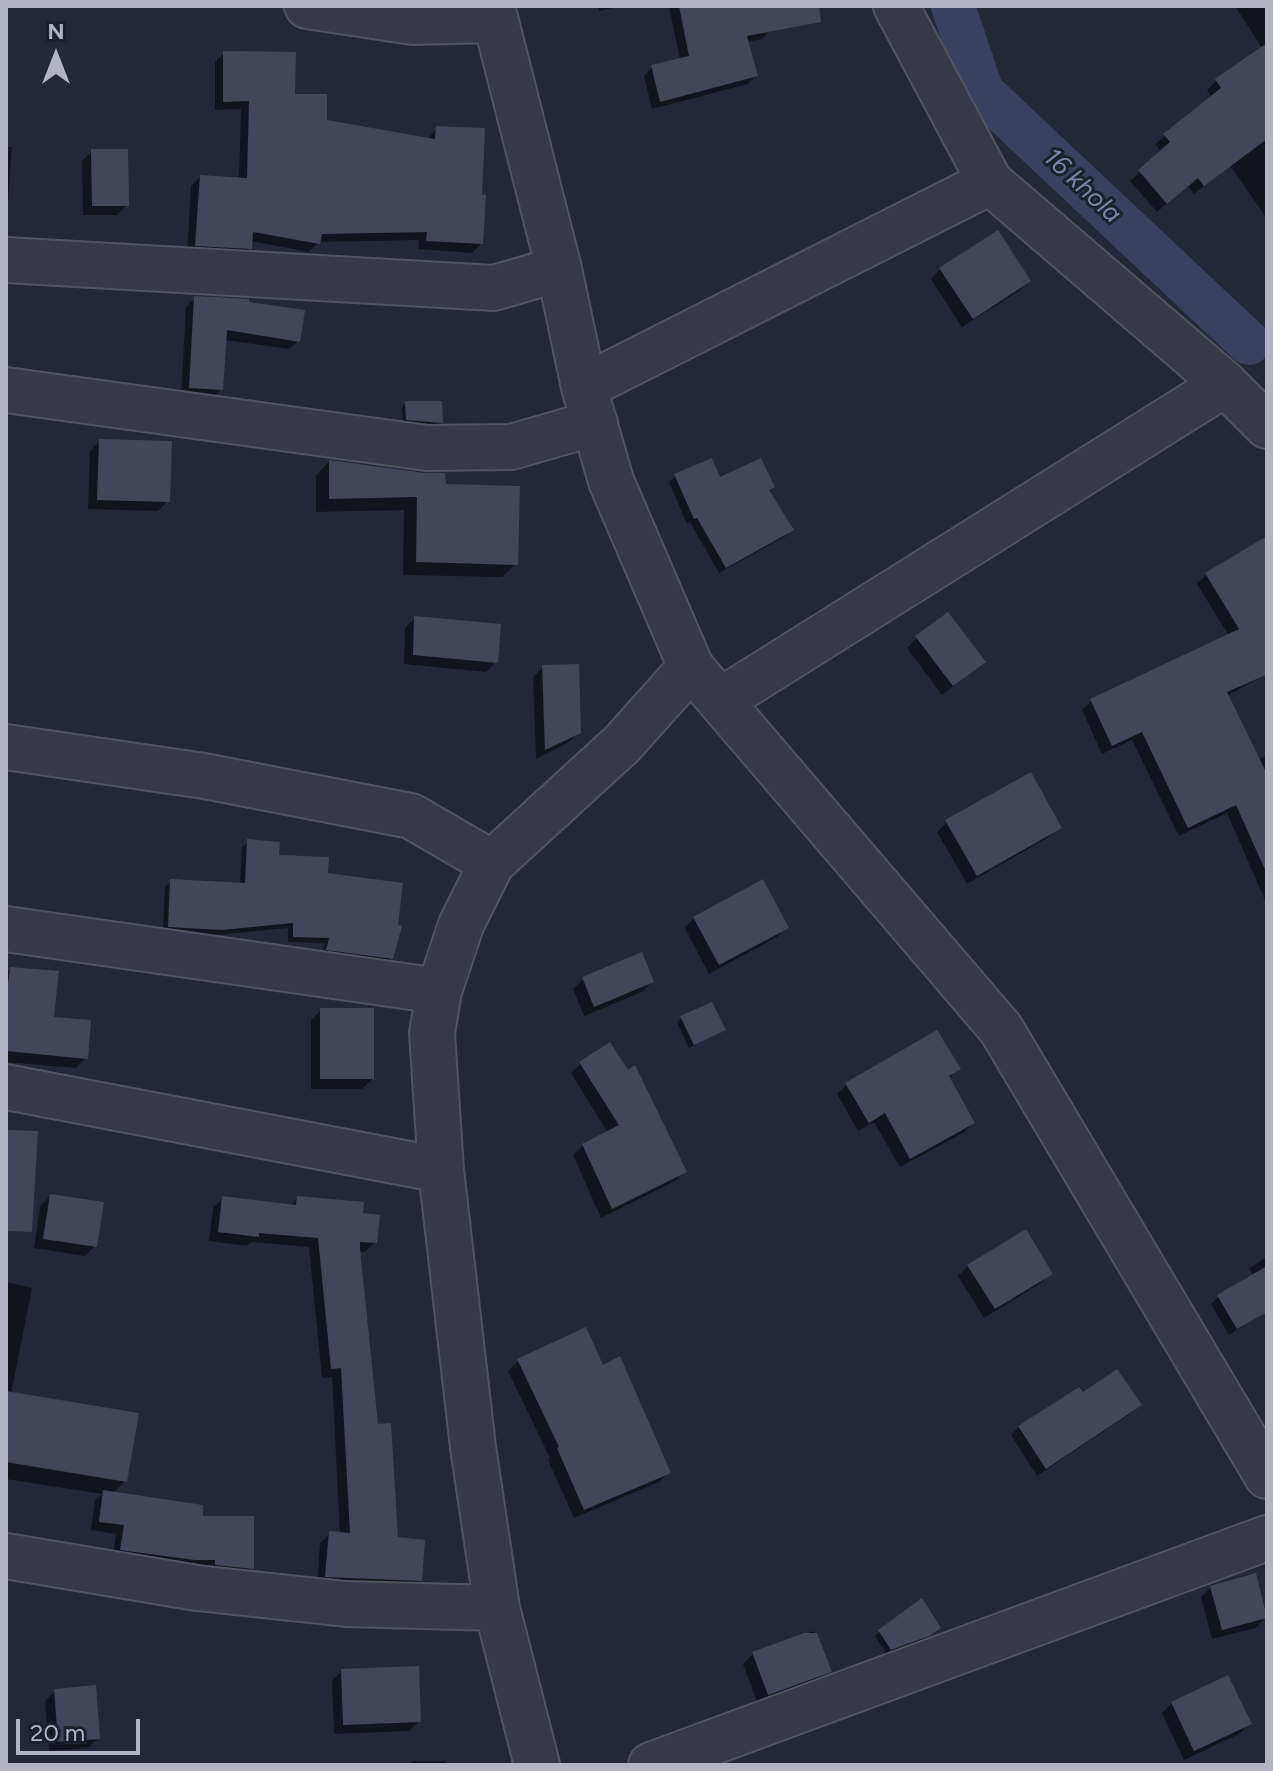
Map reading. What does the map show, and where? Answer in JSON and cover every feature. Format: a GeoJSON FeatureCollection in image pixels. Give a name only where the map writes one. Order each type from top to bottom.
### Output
{"type":"FeatureCollection","features":[{"type":"Feature","properties":{"kind":"street"},"geometry":{"type":"LineString","coordinates":[[307,6],[413,22],[493,13],[559,269],[589,405],[611,481],[691,667],[1001,1029],[1267,1476]]}},
{"type":"Feature","properties":{"kind":"street"},"geometry":{"type":"LineString","coordinates":[[896,6],[990,182],[1225,384],[1267,426]]}},
{"type":"Feature","properties":{"kind":"street"},"geometry":{"type":"LineString","coordinates":[[6,390],[427,448],[511,447],[990,182]]}},
{"type":"Feature","properties":{"kind":"street"},"geometry":{"type":"LineString","coordinates":[[6,260],[494,288],[559,269]]}},
{"type":"Feature","properties":{"kind":"street"},"geometry":{"type":"LineString","coordinates":[[720,701],[1225,384]]}},
{"type":"Feature","properties":{"kind":"street"},"geometry":{"type":"LineString","coordinates":[[537,1765],[497,1608],[473,1447],[441,1170],[432,1033],[439,991],[461,925],[492,863],[622,744],[691,667]]}},
{"type":"Feature","properties":{"kind":"street"},"geometry":{"type":"LineString","coordinates":[[6,747],[204,776],[411,816],[492,863]]}},
{"type":"Feature","properties":{"kind":"street"},"geometry":{"type":"LineString","coordinates":[[6,929],[439,991]]}},
{"type":"Feature","properties":{"kind":"street"},"geometry":{"type":"LineString","coordinates":[[6,1087],[441,1170]]}},
{"type":"Feature","properties":{"kind":"street"},"geometry":{"type":"LineString","coordinates":[[651,1765],[1267,1538]]}},
{"type":"Feature","properties":{"kind":"street"},"geometry":{"type":"LineString","coordinates":[[6,1556],[197,1588],[346,1604],[497,1608]]}},
{"type":"Feature","properties":{"kind":"building"},"geometry":{"type":"Polygon","coordinates":[[[679,6],[819,6],[821,22],[747,36],[758,76],[660,102],[651,65],[689,56],[679,6]]]}},
{"type":"Feature","properties":{"kind":"building"},"geometry":{"type":"Polygon","coordinates":[[[1267,43],[1267,139],[1204,186],[1198,178],[1167,204],[1138,170],[1170,142],[1163,134],[1221,88],[1215,79],[1267,43]]]}},
{"type":"Feature","properties":{"kind":"building"},"geometry":{"type":"Polygon","coordinates":[[[223,51],[296,52],[295,94],[327,94],[327,120],[435,139],[436,126],[485,128],[483,244],[426,241],[427,232],[322,234],[320,244],[253,232],[252,249],[195,246],[200,175],[247,178],[249,101],[223,102],[223,51]]]}},
{"type":"Feature","properties":{"kind":"building"},"geometry":{"type":"Polygon","coordinates":[[[91,149],[128,149],[129,206],[92,206],[91,149]]]}},
{"type":"Feature","properties":{"kind":"building"},"geometry":{"type":"Polygon","coordinates":[[[998,230],[1031,281],[973,319],[939,268],[998,230]]]}},
{"type":"Feature","properties":{"kind":"building"},"geometry":{"type":"Polygon","coordinates":[[[194,296],[249,299],[249,302],[305,310],[300,342],[227,330],[223,390],[189,388],[194,296]]]}},
{"type":"Feature","properties":{"kind":"building"},"geometry":{"type":"Polygon","coordinates":[[[405,401],[442,401],[443,423],[406,420],[405,401]]]}},
{"type":"Feature","properties":{"kind":"building"},"geometry":{"type":"Polygon","coordinates":[[[99,439],[172,441],[170,502],[97,500],[99,439]]]}},
{"type":"Feature","properties":{"kind":"building"},"geometry":{"type":"Polygon","coordinates":[[[712,458],[720,477],[761,458],[775,487],[769,490],[794,530],[726,568],[697,518],[694,519],[674,474],[712,458]]]}},
{"type":"Feature","properties":{"kind":"building"},"geometry":{"type":"Polygon","coordinates":[[[329,460],[445,473],[446,484],[520,486],[518,565],[416,562],[417,497],[329,499],[329,460]]]}},
{"type":"Feature","properties":{"kind":"building"},"geometry":{"type":"Polygon","coordinates":[[[1267,536],[1267,677],[1227,692],[1267,774],[1267,874],[1236,805],[1188,828],[1142,732],[1112,746],[1090,699],[1239,629],[1205,573],[1267,536]]]}},
{"type":"Feature","properties":{"kind":"building"},"geometry":{"type":"Polygon","coordinates":[[[948,612],[986,662],[953,686],[915,636],[948,612]]]}},
{"type":"Feature","properties":{"kind":"building"},"geometry":{"type":"Polygon","coordinates":[[[414,616],[501,624],[498,663],[413,655],[414,616]]]}},
{"type":"Feature","properties":{"kind":"building"},"geometry":{"type":"Polygon","coordinates":[[[579,664],[581,733],[545,750],[542,665],[579,664]]]}},
{"type":"Feature","properties":{"kind":"building"},"geometry":{"type":"Polygon","coordinates":[[[1031,772],[1062,828],[977,876],[945,820],[1031,772]]]}},
{"type":"Feature","properties":{"kind":"building"},"geometry":{"type":"Polygon","coordinates":[[[247,839],[280,842],[279,855],[329,857],[328,873],[403,883],[398,925],[402,926],[393,959],[326,950],[329,938],[293,937],[293,923],[222,930],[168,927],[170,879],[245,883],[247,839]]]}},
{"type":"Feature","properties":{"kind":"building"},"geometry":{"type":"Polygon","coordinates":[[[763,879],[789,928],[719,965],[693,917],[763,879]]]}},
{"type":"Feature","properties":{"kind":"building"},"geometry":{"type":"Polygon","coordinates":[[[642,952],[654,982],[594,1007],[582,977],[642,952]]]}},
{"type":"Feature","properties":{"kind":"building"},"geometry":{"type":"Polygon","coordinates":[[[10,967],[59,971],[54,1017],[91,1020],[88,1059],[6,1051],[10,967]]]}},
{"type":"Feature","properties":{"kind":"building"},"geometry":{"type":"Polygon","coordinates":[[[712,1002],[726,1030],[694,1045],[680,1016],[712,1002]]]}},
{"type":"Feature","properties":{"kind":"building"},"geometry":{"type":"Polygon","coordinates":[[[320,1008],[374,1008],[374,1079],[320,1079],[320,1008]]]}},
{"type":"Feature","properties":{"kind":"building"},"geometry":{"type":"Polygon","coordinates":[[[937,1030],[961,1069],[949,1076],[975,1123],[910,1159],[885,1113],[869,1123],[845,1083],[937,1030]]]}},
{"type":"Feature","properties":{"kind":"building"},"geometry":{"type":"Polygon","coordinates":[[[610,1042],[628,1070],[635,1065],[687,1172],[612,1209],[582,1144],[619,1125],[579,1062],[610,1042]]]}},
{"type":"Feature","properties":{"kind":"building"},"geometry":{"type":"Polygon","coordinates":[[[6,1130],[38,1131],[32,1232],[6,1231],[6,1130]]]}},
{"type":"Feature","properties":{"kind":"building"},"geometry":{"type":"Polygon","coordinates":[[[50,1194],[104,1202],[97,1247],[43,1239],[50,1194]]]}},
{"type":"Feature","properties":{"kind":"building"},"geometry":{"type":"Polygon","coordinates":[[[222,1196],[296,1205],[297,1196],[364,1202],[363,1213],[380,1215],[377,1243],[360,1242],[378,1424],[391,1423],[398,1537],[425,1540],[422,1581],[325,1577],[329,1531],[350,1533],[341,1368],[331,1369],[318,1238],[259,1233],[259,1237],[218,1232],[222,1196]]]}},
{"type":"Feature","properties":{"kind":"building"},"geometry":{"type":"Polygon","coordinates":[[[1026,1229],[1053,1274],[995,1309],[967,1265],[1026,1229]]]}},
{"type":"Feature","properties":{"kind":"building"},"geometry":{"type":"Polygon","coordinates":[[[1267,1266],[1267,1312],[1237,1329],[1217,1295],[1267,1266]]]}},
{"type":"Feature","properties":{"kind":"building"},"geometry":{"type":"Polygon","coordinates":[[[586,1327],[603,1365],[620,1356],[671,1473],[584,1510],[559,1447],[517,1359],[586,1327]]]}},
{"type":"Feature","properties":{"kind":"building"},"geometry":{"type":"Polygon","coordinates":[[[1117,1369],[1142,1405],[1046,1469],[1018,1426],[1079,1387],[1083,1392],[1117,1369]]]}},
{"type":"Feature","properties":{"kind":"building"},"geometry":{"type":"Polygon","coordinates":[[[6,1391],[139,1413],[127,1482],[6,1462],[6,1391]]]}},
{"type":"Feature","properties":{"kind":"building"},"geometry":{"type":"Polygon","coordinates":[[[103,1490],[203,1505],[203,1516],[254,1516],[254,1569],[215,1565],[215,1560],[120,1550],[124,1525],[99,1522],[103,1490]]]}},
{"type":"Feature","properties":{"kind":"building"},"geometry":{"type":"Polygon","coordinates":[[[1256,1573],[1267,1618],[1222,1630],[1210,1586],[1256,1573]]]}},
{"type":"Feature","properties":{"kind":"building"},"geometry":{"type":"Polygon","coordinates":[[[922,1598],[941,1628],[929,1636],[891,1650],[878,1630],[922,1598]]]}},
{"type":"Feature","properties":{"kind":"building"},"geometry":{"type":"Polygon","coordinates":[[[804,1633],[817,1633],[832,1672],[768,1695],[752,1652],[804,1633]]]}},
{"type":"Feature","properties":{"kind":"building"},"geometry":{"type":"Polygon","coordinates":[[[419,1666],[421,1722],[343,1725],[341,1669],[419,1666]]]}},
{"type":"Feature","properties":{"kind":"building"},"geometry":{"type":"Polygon","coordinates":[[[1228,1675],[1252,1724],[1194,1751],[1171,1702],[1228,1675]]]}},
{"type":"Feature","properties":{"kind":"building"},"geometry":{"type":"Polygon","coordinates":[[[96,1685],[100,1739],[58,1742],[54,1689],[96,1685]]]}},
{"type":"Feature","properties":{"kind":"waterway","name":"16 khola"},"geometry":{"type":"LineString","coordinates":[[953,6],[982,92],[1249,343]]}}]}
